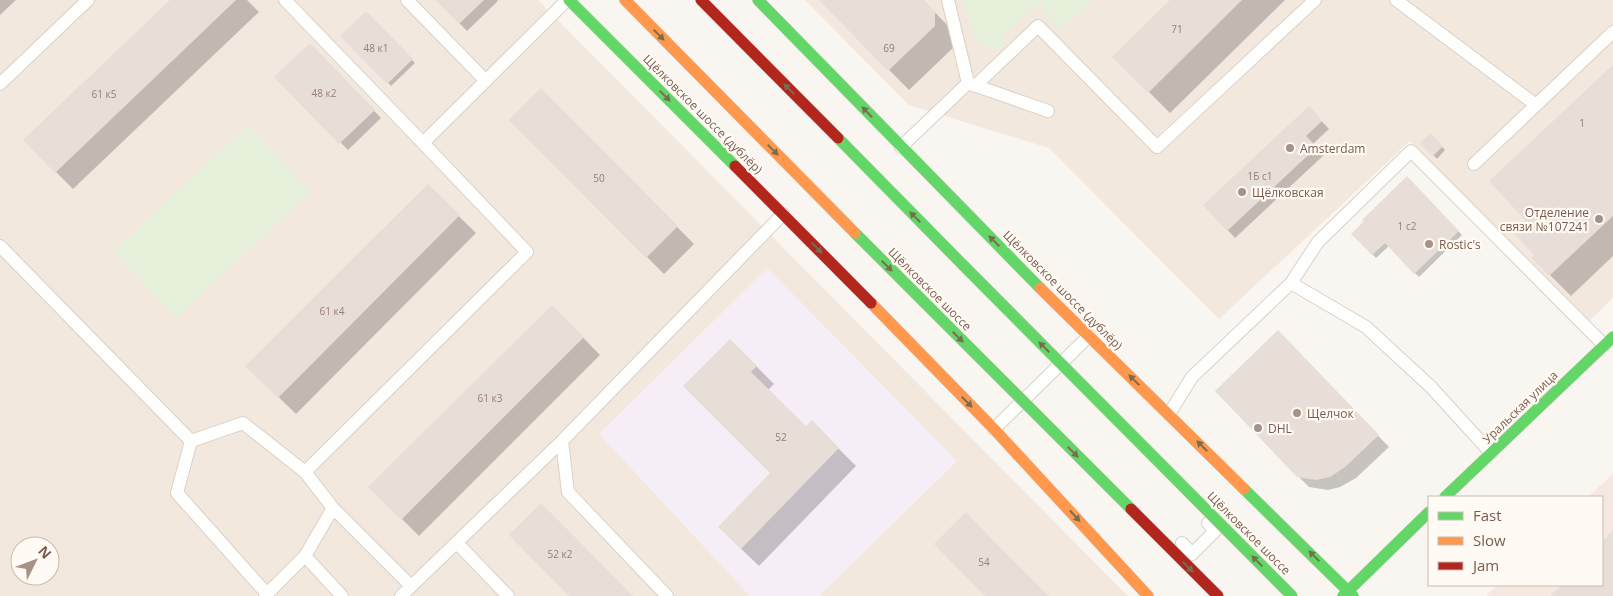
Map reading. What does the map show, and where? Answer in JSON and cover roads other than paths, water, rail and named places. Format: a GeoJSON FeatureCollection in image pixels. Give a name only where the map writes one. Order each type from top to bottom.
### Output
{"type":"FeatureCollection","features":[{"type":"Feature","properties":{"kind":"main road","name":"Щёлковское шоссе (дублёр)"},"geometry":{"type":"LineString","coordinates":[[568,0],[783,214],[994,429],[1148,596]]}},
{"type":"Feature","properties":{"kind":"main road","name":"Щёлковское шоссе"},"geometry":{"type":"LineString","coordinates":[[625,0],[1218,596]]}},
{"type":"Feature","properties":{"kind":"main road","name":"Щёлковское шоссе"},"geometry":{"type":"LineString","coordinates":[[701,0],[1292,596]]}},
{"type":"Feature","properties":{"kind":"main road","name":"Щёлковское шоссе (дублёр)"},"geometry":{"type":"LineString","coordinates":[[758,0],[901,147],[1348,594]]}},
{"type":"Feature","properties":{"kind":"main road","name":"Уральская улица"},"geometry":{"type":"LineString","coordinates":[[1446,496],[1609,341]]}},
{"type":"Feature","properties":{"kind":"main road"},"geometry":{"type":"LineString","coordinates":[[1348,594],[1428,513]]}},
{"type":"Feature","properties":{"kind":"lane"},"geometry":{"type":"LineString","coordinates":[[0,84],[88,0]]}},
{"type":"Feature","properties":{"kind":"lane"},"geometry":{"type":"LineString","coordinates":[[285,0],[527,252],[305,472]]}},
{"type":"Feature","properties":{"kind":"lane"},"geometry":{"type":"LineString","coordinates":[[407,0],[486,81]]}},
{"type":"Feature","properties":{"kind":"lane"},"geometry":{"type":"LineString","coordinates":[[423,144],[568,0]]}},
{"type":"Feature","properties":{"kind":"lane"},"geometry":{"type":"LineString","coordinates":[[948,0],[972,84]]}},
{"type":"Feature","properties":{"kind":"lane"},"geometry":{"type":"LineString","coordinates":[[901,147],[1038,26],[1157,147],[1315,0]]}},
{"type":"Feature","properties":{"kind":"lane"},"geometry":{"type":"LineString","coordinates":[[1396,0],[1536,105]]}},
{"type":"Feature","properties":{"kind":"lane"},"geometry":{"type":"LineString","coordinates":[[1474,164],[1613,32]]}},
{"type":"Feature","properties":{"kind":"lane"},"geometry":{"type":"LineString","coordinates":[[972,84],[1048,111]]}},
{"type":"Feature","properties":{"kind":"lane"},"geometry":{"type":"LineString","coordinates":[[1169,414],[1192,377],[1291,283],[1318,242],[1411,151],[1609,341]]}},
{"type":"Feature","properties":{"kind":"lane"},"geometry":{"type":"LineString","coordinates":[[401,596],[562,441],[783,214]]}},
{"type":"Feature","properties":{"kind":"lane"},"geometry":{"type":"LineString","coordinates":[[0,246],[191,441]]}},
{"type":"Feature","properties":{"kind":"lane"},"geometry":{"type":"LineString","coordinates":[[1291,283],[1366,327],[1431,387],[1492,453]]}},
{"type":"Feature","properties":{"kind":"lane"},"geometry":{"type":"LineString","coordinates":[[994,429],[1089,336]]}},
{"type":"Feature","properties":{"kind":"lane"},"geometry":{"type":"LineString","coordinates":[[1031,392],[1192,554],[1215,530],[1055,370]]}},
{"type":"Feature","properties":{"kind":"lane"},"geometry":{"type":"LineString","coordinates":[[191,441],[243,423],[305,472],[334,508],[411,586]]}},
{"type":"Feature","properties":{"kind":"lane"},"geometry":{"type":"LineString","coordinates":[[191,441],[177,492],[266,595],[305,556],[334,508]]}},
{"type":"Feature","properties":{"kind":"lane"},"geometry":{"type":"LineString","coordinates":[[562,441],[568,492],[667,596]]}},
{"type":"Feature","properties":{"kind":"lane"},"geometry":{"type":"LineString","coordinates":[[457,543],[508,596]]}},
{"type":"Feature","properties":{"kind":"lane"},"geometry":{"type":"LineString","coordinates":[[305,556],[342,596]]}},
{"type":"Feature","properties":{"kind":"place","name":"Amsterdam"},"geometry":{"type":"Point","coordinates":[1290,148]}},
{"type":"Feature","properties":{"kind":"place","name":"Щёлковская"},"geometry":{"type":"Point","coordinates":[1242,192]}},
{"type":"Feature","properties":{"kind":"place","name":"Отделение связи №107241"},"geometry":{"type":"Point","coordinates":[1599,219]}},
{"type":"Feature","properties":{"kind":"place","name":"Rostic's"},"geometry":{"type":"Point","coordinates":[1429,244]}},
{"type":"Feature","properties":{"kind":"place","name":"Щелчок"},"geometry":{"type":"Point","coordinates":[1297,413]}},
{"type":"Feature","properties":{"kind":"place","name":"DHL"},"geometry":{"type":"Point","coordinates":[1258,428]}}]}
